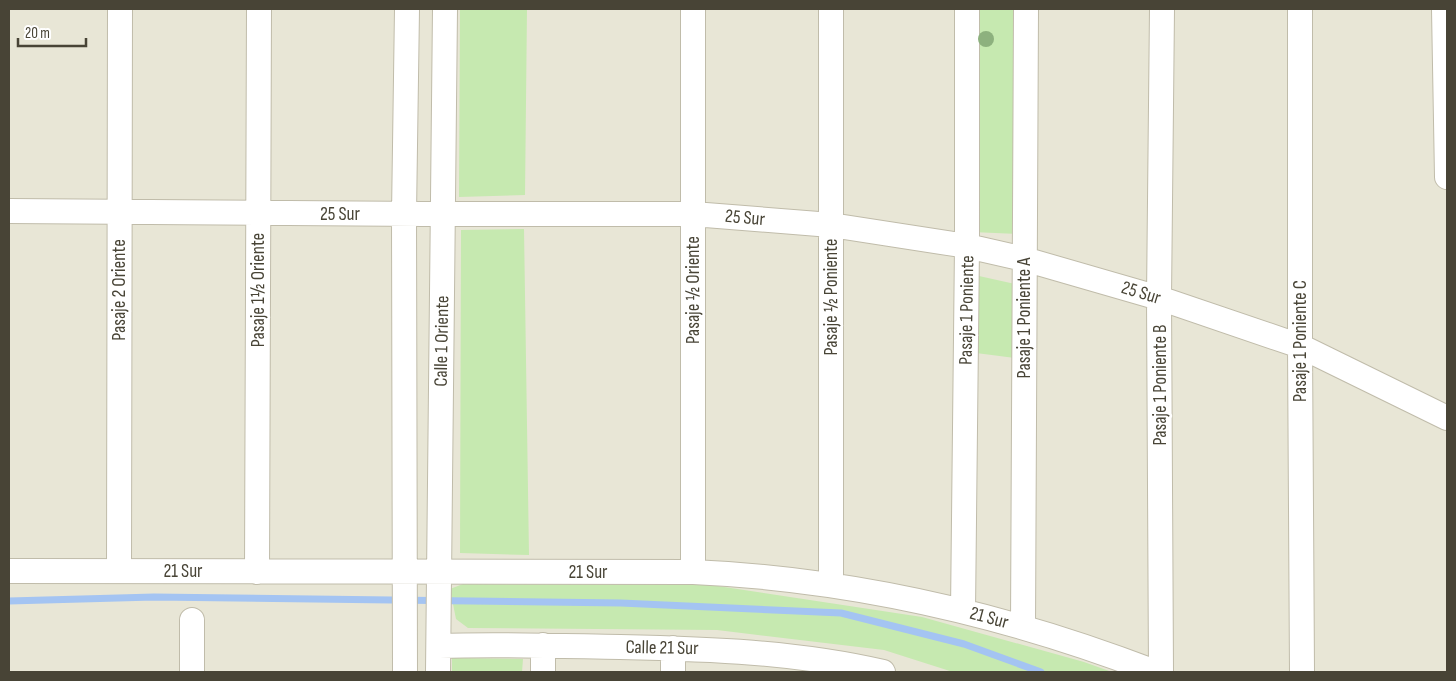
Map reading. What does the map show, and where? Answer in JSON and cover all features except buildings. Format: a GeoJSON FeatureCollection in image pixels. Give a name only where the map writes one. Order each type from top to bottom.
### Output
{"type":"FeatureCollection","features":[{"type":"Feature","properties":{"kind":"street","name":"Pasaje 2 Oriente"},"geometry":{"type":"LineString","coordinates":[[119,571],[120,9]]}},
{"type":"Feature","properties":{"kind":"street","name":"Pasaje 1½ Oriente"},"geometry":{"type":"LineString","coordinates":[[257,572],[259,9]]}},
{"type":"Feature","properties":{"kind":"street","name":"Calle 1 Oriente"},"geometry":{"type":"LineString","coordinates":[[405,672],[404,214],[406,9]]}},
{"type":"Feature","properties":{"kind":"street","name":"Calle 1 Oriente"},"geometry":{"type":"LineString","coordinates":[[438,672],[445,9]]}},
{"type":"Feature","properties":{"kind":"street","name":"Pasaje ½ Oriente"},"geometry":{"type":"LineString","coordinates":[[693,9],[693,572]]}},
{"type":"Feature","properties":{"kind":"street","name":"Pasaje ½ Poniente"},"geometry":{"type":"LineString","coordinates":[[831,9],[831,585]]}},
{"type":"Feature","properties":{"kind":"street","name":"Pasaje 1 Poniente"},"geometry":{"type":"LineString","coordinates":[[963,611],[967,246],[967,9]]}},
{"type":"Feature","properties":{"kind":"street","name":"Pasaje 1 Poniente A"},"geometry":{"type":"LineString","coordinates":[[1023,627],[1026,9]]}},
{"type":"Feature","properties":{"kind":"street","name":"Pasaje 1 Poniente B"},"geometry":{"type":"LineString","coordinates":[[1161,672],[1159,298],[1162,9]]}},
{"type":"Feature","properties":{"kind":"street","name":"Pasaje 1 Poniente C"},"geometry":{"type":"LineString","coordinates":[[1300,9],[1302,672]]}},
{"type":"Feature","properties":{"kind":"street"},"geometry":{"type":"LineString","coordinates":[[1445,10],[1447,177]]}},
{"type":"Feature","properties":{"kind":"street","name":"25 Sur"},"geometry":{"type":"LineString","coordinates":[[9,211],[693,214],[831,225],[967,246],[1024,259],[1159,298],[1300,346],[1447,418]]}},
{"type":"Feature","properties":{"kind":"street","name":"21 Sur"},"geometry":{"type":"LineString","coordinates":[[9,570],[257,572],[405,591],[439,591],[693,572],[748,574],[831,585],[963,611],[1079,644],[1155,672]]}},
{"type":"Feature","properties":{"kind":"street"},"geometry":{"type":"LineString","coordinates":[[192,620],[192,672]]}},
{"type":"Feature","properties":{"kind":"street"},"geometry":{"type":"LineString","coordinates":[[543,645],[543,672]]}},
{"type":"Feature","properties":{"kind":"street","name":"Calle 21 Sur"},"geometry":{"type":"LineString","coordinates":[[439,646],[543,645],[729,650],[792,657],[880,672]]}},
{"type":"Feature","properties":{"kind":"street"},"geometry":{"type":"LineString","coordinates":[[673,648],[673,672]]}},
{"type":"Feature","properties":{"kind":"shaded area"},"geometry":{"type":"Polygon","coordinates":[[[9,9],[1447,9],[1447,672],[9,672],[9,9]]]}},
{"type":"Feature","properties":{"kind":"green space"},"geometry":{"type":"Polygon","coordinates":[[[460,9],[527,9],[525,195],[459,197],[460,9]]]}},
{"type":"Feature","properties":{"kind":"green space"},"geometry":{"type":"Polygon","coordinates":[[[972,9],[1019,9],[1019,234],[972,232],[972,9]]]}},
{"type":"Feature","properties":{"kind":"green space"},"geometry":{"type":"Polygon","coordinates":[[[524,229],[529,555],[460,553],[461,230],[524,229]]]}},
{"type":"Feature","properties":{"kind":"green space"},"geometry":{"type":"Polygon","coordinates":[[[979,276],[1015,284],[1015,358],[976,353],[979,276]]]}},
{"type":"Feature","properties":{"kind":"green space"},"geometry":{"type":"Polygon","coordinates":[[[463,584],[711,585],[922,617],[1084,662],[1112,672],[953,672],[884,650],[717,630],[468,628],[456,619],[450,589],[463,584]]]}},
{"type":"Feature","properties":{"kind":"green space"},"geometry":{"type":"Polygon","coordinates":[[[452,658],[523,659],[522,672],[452,672],[452,658]]]}},
{"type":"Feature","properties":{"kind":"waterway"},"geometry":{"type":"LineString","coordinates":[[9,601],[154,597],[621,603],[841,613],[964,644],[1041,672]]}}]}
